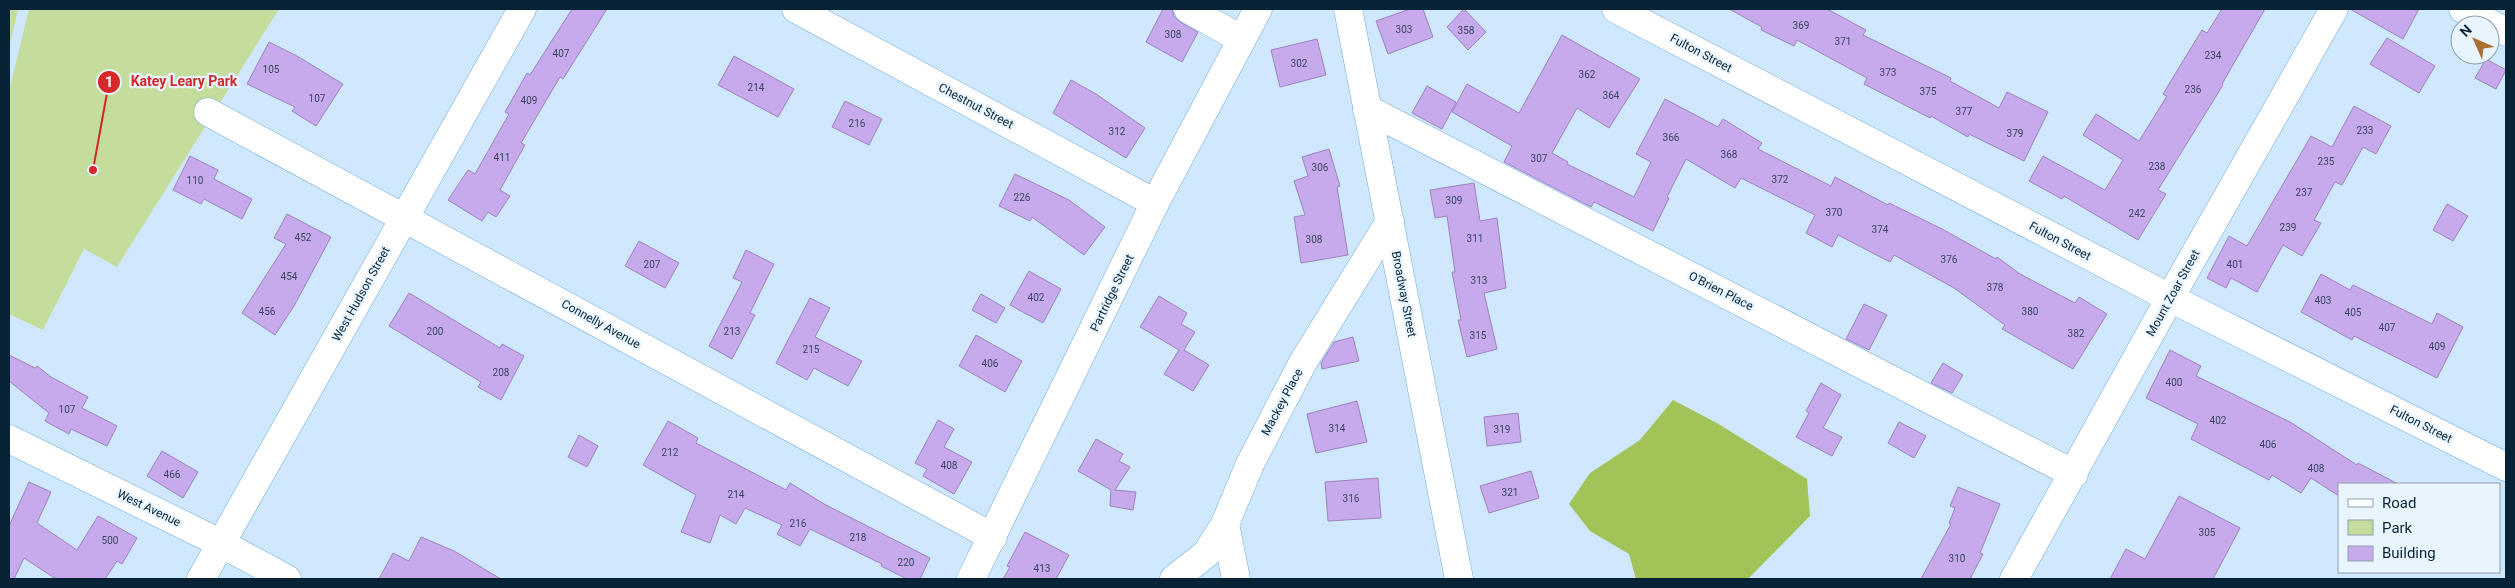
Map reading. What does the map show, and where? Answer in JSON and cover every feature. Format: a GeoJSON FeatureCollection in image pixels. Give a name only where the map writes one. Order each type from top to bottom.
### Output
{"type":"FeatureCollection","features":[{"type":"Feature","properties":{"kind":"street","name":"West Hudson Street"},"geometry":{"type":"LineString","coordinates":[[201,579],[522,9]]}},
{"type":"Feature","properties":{"kind":"street","name":"Chestnut Street"},"geometry":{"type":"LineString","coordinates":[[796,9],[1155,203]]}},
{"type":"Feature","properties":{"kind":"street"},"geometry":{"type":"LineString","coordinates":[[1188,9],[1241,39]]}},
{"type":"Feature","properties":{"kind":"street","name":"Partridge Street"},"geometry":{"type":"LineString","coordinates":[[971,579],[1155,203],[1258,9]]}},
{"type":"Feature","properties":{"kind":"street","name":"Broadway Street"},"geometry":{"type":"LineString","coordinates":[[1348,9],[1459,579]]}},
{"type":"Feature","properties":{"kind":"street","name":"Fulton Street"},"geometry":{"type":"LineString","coordinates":[[1616,9],[2170,298],[2506,467]]}},
{"type":"Feature","properties":{"kind":"street","name":"Mount Zoar Street"},"geometry":{"type":"LineString","coordinates":[[2014,579],[2170,298],[2334,9]]}},
{"type":"Feature","properties":{"kind":"street"},"geometry":{"type":"LineString","coordinates":[[2463,9],[2506,32]]}},
{"type":"Feature","properties":{"kind":"street","name":"O'Brien Place"},"geometry":{"type":"LineString","coordinates":[[1367,109],[2074,474]]}},
{"type":"Feature","properties":{"kind":"street","name":"Connelly Avenue"},"geometry":{"type":"LineString","coordinates":[[208,112],[993,537]]}},
{"type":"Feature","properties":{"kind":"street","name":"Mackey Place"},"geometry":{"type":"LineString","coordinates":[[1174,579],[1206,554],[1225,524],[1250,464],[1302,364],[1390,221]]}},
{"type":"Feature","properties":{"kind":"street","name":"West Avenue"},"geometry":{"type":"LineString","coordinates":[[9,439],[222,544],[287,579]]}},
{"type":"Feature","properties":{"kind":"street"},"geometry":{"type":"LineString","coordinates":[[1225,524],[1236,579]]}},
{"type":"Feature","properties":{"kind":"green space"},"geometry":{"type":"Polygon","coordinates":[[[9,9],[18,9],[9,49],[9,9]]]}},
{"type":"Feature","properties":{"kind":"green space"},"geometry":{"type":"Polygon","coordinates":[[[29,9],[279,9],[117,267],[84,249],[43,330],[9,314],[9,91],[29,9]]]}},
{"type":"Feature","properties":{"kind":"green space"},"geometry":{"type":"Polygon","coordinates":[[[1673,400],[1717,423],[1807,479],[1810,516],[1748,579],[1636,579],[1629,554],[1590,531],[1569,504],[1590,473],[1640,440],[1673,400]]]}},
{"type":"Feature","properties":{"kind":"building"},"geometry":{"type":"Polygon","coordinates":[[[572,9],[607,9],[563,79],[560,77],[521,143],[525,145],[500,190],[510,196],[496,217],[488,212],[482,221],[448,200],[468,170],[475,174],[509,114],[505,112],[527,73],[530,75],[572,9]]]}},
{"type":"Feature","properties":{"kind":"building"},"geometry":{"type":"Polygon","coordinates":[[[1163,9],[1172,9],[1174,16],[1180,22],[1198,32],[1182,62],[1146,42],[1163,9]]]}},
{"type":"Feature","properties":{"kind":"building"},"geometry":{"type":"Polygon","coordinates":[[[1410,9],[1423,9],[1433,37],[1388,54],[1376,21],[1410,9]]]}},
{"type":"Feature","properties":{"kind":"building"},"geometry":{"type":"Polygon","coordinates":[[[1464,9],[1486,32],[1468,50],[1447,27],[1464,9]]]}},
{"type":"Feature","properties":{"kind":"building"},"geometry":{"type":"Polygon","coordinates":[[[1729,9],[1827,9],[1866,30],[1863,35],[1951,78],[1950,81],[1999,108],[2007,92],[2048,112],[2024,161],[1969,134],[1968,137],[1931,116],[1930,118],[1864,84],[1867,78],[1797,40],[1794,46],[1761,30],[1762,27],[1729,9]]]}},
{"type":"Feature","properties":{"kind":"building"},"geometry":{"type":"Polygon","coordinates":[[[2222,9],[2265,9],[2223,85],[2158,190],[2166,194],[2138,240],[2064,196],[2062,199],[2029,181],[2043,156],[2105,190],[2123,160],[2083,135],[2096,114],[2139,141],[2167,96],[2163,94],[2202,30],[2207,33],[2222,9]]]}},
{"type":"Feature","properties":{"kind":"building"},"geometry":{"type":"Polygon","coordinates":[[[2350,9],[2419,9],[2403,39],[2350,9]]]}},
{"type":"Feature","properties":{"kind":"building"},"geometry":{"type":"Polygon","coordinates":[[[1562,35],[1640,79],[1609,128],[1577,108],[1552,153],[1568,162],[1567,164],[1634,197],[1651,162],[1636,154],[1665,99],[1718,127],[1723,119],[1762,143],[1758,149],[1831,186],[1835,177],[1888,205],[1889,203],[1942,229],[1996,259],[1997,257],[2020,274],[2075,303],[2079,297],[2107,314],[2073,369],[2002,329],[2005,325],[1954,288],[1894,255],[1890,262],[1838,235],[1832,247],[1806,233],[1815,215],[1741,178],[1735,188],[1686,159],[1653,231],[1594,202],[1591,207],[1504,162],[1512,146],[1452,112],[1467,84],[1519,113],[1562,35]]]}},
{"type":"Feature","properties":{"kind":"building"},"geometry":{"type":"Polygon","coordinates":[[[2387,38],[2435,66],[2419,93],[2370,64],[2387,38]]]}},
{"type":"Feature","properties":{"kind":"building"},"geometry":{"type":"Polygon","coordinates":[[[1317,39],[1326,75],[1280,87],[1271,50],[1317,39]]]}},
{"type":"Feature","properties":{"kind":"building"},"geometry":{"type":"Polygon","coordinates":[[[269,42],[297,56],[343,84],[316,126],[292,111],[295,107],[247,84],[269,42]]]}},
{"type":"Feature","properties":{"kind":"building"},"geometry":{"type":"Polygon","coordinates":[[[734,56],[794,89],[778,117],[718,85],[734,56]]]}},
{"type":"Feature","properties":{"kind":"building"},"geometry":{"type":"Polygon","coordinates":[[[2483,65],[2497,65],[2506,70],[2496,89],[2475,78],[2483,65]]]}},
{"type":"Feature","properties":{"kind":"building"},"geometry":{"type":"Polygon","coordinates":[[[1071,80],[1096,94],[1145,128],[1126,158],[1053,113],[1071,80]]]}},
{"type":"Feature","properties":{"kind":"building"},"geometry":{"type":"Polygon","coordinates":[[[1427,86],[1456,102],[1442,129],[1412,113],[1427,86]]]}},
{"type":"Feature","properties":{"kind":"building"},"geometry":{"type":"Polygon","coordinates":[[[845,101],[882,119],[869,145],[832,127],[845,101]]]}},
{"type":"Feature","properties":{"kind":"building"},"geometry":{"type":"Polygon","coordinates":[[[2354,106],[2391,126],[2376,154],[2363,147],[2342,185],[2335,182],[2314,220],[2321,223],[2302,256],[2283,245],[2257,292],[2231,278],[2226,288],[2207,278],[2229,236],[2247,246],[2311,136],[2332,147],[2354,106]]]}},
{"type":"Feature","properties":{"kind":"building"},"geometry":{"type":"Polygon","coordinates":[[[1329,149],[1340,186],[1337,187],[1348,255],[1301,263],[1294,217],[1305,215],[1294,181],[1308,176],[1302,157],[1329,149]]]}},
{"type":"Feature","properties":{"kind":"building"},"geometry":{"type":"Polygon","coordinates":[[[190,156],[218,170],[214,179],[252,199],[242,219],[204,199],[201,204],[173,190],[190,156]]]}},
{"type":"Feature","properties":{"kind":"building"},"geometry":{"type":"Polygon","coordinates":[[[1015,174],[1069,200],[1105,227],[1084,255],[1032,217],[1030,221],[999,206],[1015,174]]]}},
{"type":"Feature","properties":{"kind":"building"},"geometry":{"type":"Polygon","coordinates":[[[1474,183],[1480,221],[1497,218],[1506,288],[1484,293],[1497,349],[1467,357],[1458,320],[1461,320],[1452,272],[1455,272],[1447,216],[1435,218],[1430,190],[1474,183]]]}},
{"type":"Feature","properties":{"kind":"building"},"geometry":{"type":"Polygon","coordinates":[[[2447,204],[2468,216],[2453,241],[2433,230],[2447,204]]]}},
{"type":"Feature","properties":{"kind":"building"},"geometry":{"type":"Polygon","coordinates":[[[287,214],[331,237],[294,306],[275,335],[242,313],[286,244],[274,238],[287,214]]]}},
{"type":"Feature","properties":{"kind":"building"},"geometry":{"type":"Polygon","coordinates":[[[639,241],[679,263],[665,288],[625,266],[639,241]]]}},
{"type":"Feature","properties":{"kind":"building"},"geometry":{"type":"Polygon","coordinates":[[[746,250],[774,264],[750,313],[755,315],[732,359],[709,346],[742,282],[733,278],[746,250]]]}},
{"type":"Feature","properties":{"kind":"building"},"geometry":{"type":"Polygon","coordinates":[[[1029,271],[1061,289],[1043,323],[1010,305],[1029,271]]]}},
{"type":"Feature","properties":{"kind":"building"},"geometry":{"type":"Polygon","coordinates":[[[2321,274],[2350,290],[2353,285],[2432,324],[2437,313],[2463,327],[2437,378],[2354,336],[2352,340],[2301,312],[2321,274]]]}},
{"type":"Feature","properties":{"kind":"building"},"geometry":{"type":"Polygon","coordinates":[[[409,293],[500,348],[502,344],[524,356],[501,400],[478,387],[481,382],[389,326],[409,293]]]}},
{"type":"Feature","properties":{"kind":"building"},"geometry":{"type":"Polygon","coordinates":[[[981,294],[1005,308],[996,323],[972,310],[981,294]]]}},
{"type":"Feature","properties":{"kind":"building"},"geometry":{"type":"Polygon","coordinates":[[[1159,296],[1187,313],[1181,324],[1195,332],[1184,350],[1209,365],[1193,391],[1164,374],[1179,350],[1140,327],[1159,296]]]}},
{"type":"Feature","properties":{"kind":"building"},"geometry":{"type":"Polygon","coordinates":[[[810,298],[830,308],[815,337],[862,361],[848,386],[814,368],[807,380],[776,363],[810,298]]]}},
{"type":"Feature","properties":{"kind":"building"},"geometry":{"type":"Polygon","coordinates":[[[1864,304],[1887,315],[1869,350],[1846,339],[1864,304]]]}},
{"type":"Feature","properties":{"kind":"building"},"geometry":{"type":"Polygon","coordinates":[[[976,335],[1022,361],[1005,392],[959,366],[976,335]]]}},
{"type":"Feature","properties":{"kind":"building"},"geometry":{"type":"Polygon","coordinates":[[[1353,337],[1359,361],[1322,369],[1321,363],[1334,342],[1353,337]]]}},
{"type":"Feature","properties":{"kind":"building"},"geometry":{"type":"Polygon","coordinates":[[[2170,350],[2201,366],[2196,376],[2290,422],[2357,465],[2358,463],[2396,483],[2338,483],[2338,495],[2311,478],[2301,493],[2272,475],[2269,480],[2191,439],[2198,424],[2146,398],[2170,350]]]}},
{"type":"Feature","properties":{"kind":"building"},"geometry":{"type":"Polygon","coordinates":[[[9,355],[35,368],[37,366],[51,377],[88,397],[82,408],[117,426],[107,446],[71,429],[69,434],[45,421],[49,413],[9,381],[9,355]]]}},
{"type":"Feature","properties":{"kind":"building"},"geometry":{"type":"Polygon","coordinates":[[[1943,363],[1963,375],[1952,393],[1931,383],[1943,363]]]}},
{"type":"Feature","properties":{"kind":"building"},"geometry":{"type":"Polygon","coordinates":[[[1821,383],[1841,395],[1823,428],[1842,437],[1832,456],[1796,437],[1809,413],[1806,411],[1821,383]]]}},
{"type":"Feature","properties":{"kind":"building"},"geometry":{"type":"Polygon","coordinates":[[[1357,401],[1367,442],[1316,453],[1307,414],[1357,401]]]}},
{"type":"Feature","properties":{"kind":"building"},"geometry":{"type":"Polygon","coordinates":[[[1518,413],[1521,442],[1487,446],[1484,417],[1518,413]]]}},
{"type":"Feature","properties":{"kind":"building"},"geometry":{"type":"Polygon","coordinates":[[[938,420],[954,429],[944,447],[972,462],[954,494],[923,476],[927,469],[915,463],[938,420]]]}},
{"type":"Feature","properties":{"kind":"building"},"geometry":{"type":"Polygon","coordinates":[[[668,421],[698,438],[696,443],[786,490],[790,483],[824,504],[930,558],[920,579],[907,579],[881,566],[882,564],[810,529],[800,546],[777,534],[782,525],[745,508],[736,524],[720,515],[710,543],[681,532],[696,495],[643,465],[668,421]]]}},
{"type":"Feature","properties":{"kind":"building"},"geometry":{"type":"Polygon","coordinates":[[[1899,422],[1926,436],[1914,458],[1888,443],[1899,422]]]}},
{"type":"Feature","properties":{"kind":"building"},"geometry":{"type":"Polygon","coordinates":[[[579,435],[598,446],[587,467],[568,457],[579,435]]]}},
{"type":"Feature","properties":{"kind":"building"},"geometry":{"type":"Polygon","coordinates":[[[1096,439],[1123,454],[1119,461],[1130,467],[1115,490],[1136,492],[1133,510],[1110,506],[1111,490],[1078,471],[1096,439]]]}},
{"type":"Feature","properties":{"kind":"building"},"geometry":{"type":"Polygon","coordinates":[[[162,451],[198,472],[183,498],[147,476],[162,451]]]}},
{"type":"Feature","properties":{"kind":"building"},"geometry":{"type":"Polygon","coordinates":[[[1531,471],[1539,498],[1489,513],[1480,486],[1531,471]]]}},
{"type":"Feature","properties":{"kind":"building"},"geometry":{"type":"Polygon","coordinates":[[[1378,478],[1381,518],[1328,521],[1325,482],[1378,478]]]}},
{"type":"Feature","properties":{"kind":"building"},"geometry":{"type":"Polygon","coordinates":[[[29,482],[51,492],[37,523],[77,550],[98,516],[137,538],[122,564],[117,561],[105,579],[56,579],[24,558],[14,579],[9,579],[9,526],[29,482]]]}},
{"type":"Feature","properties":{"kind":"building"},"geometry":{"type":"Polygon","coordinates":[[[1958,487],[2000,504],[1980,553],[1983,554],[1970,579],[1921,579],[1951,524],[1949,523],[1955,508],[1950,506],[1958,487]]]}},
{"type":"Feature","properties":{"kind":"building"},"geometry":{"type":"Polygon","coordinates":[[[2179,496],[2240,528],[2213,579],[2110,579],[2126,549],[2145,559],[2179,496]]]}},
{"type":"Feature","properties":{"kind":"building"},"geometry":{"type":"Polygon","coordinates":[[[1025,532],[1069,555],[1056,579],[1003,579],[1010,567],[1007,566],[1025,532]]]}},
{"type":"Feature","properties":{"kind":"building"},"geometry":{"type":"Polygon","coordinates":[[[421,537],[454,551],[501,579],[379,579],[393,553],[409,561],[421,537]]]}},
{"type":"Feature","properties":{"kind":"place","name":"Katey Leary Park"},"geometry":{"type":"Point","coordinates":[93,170]}}]}
